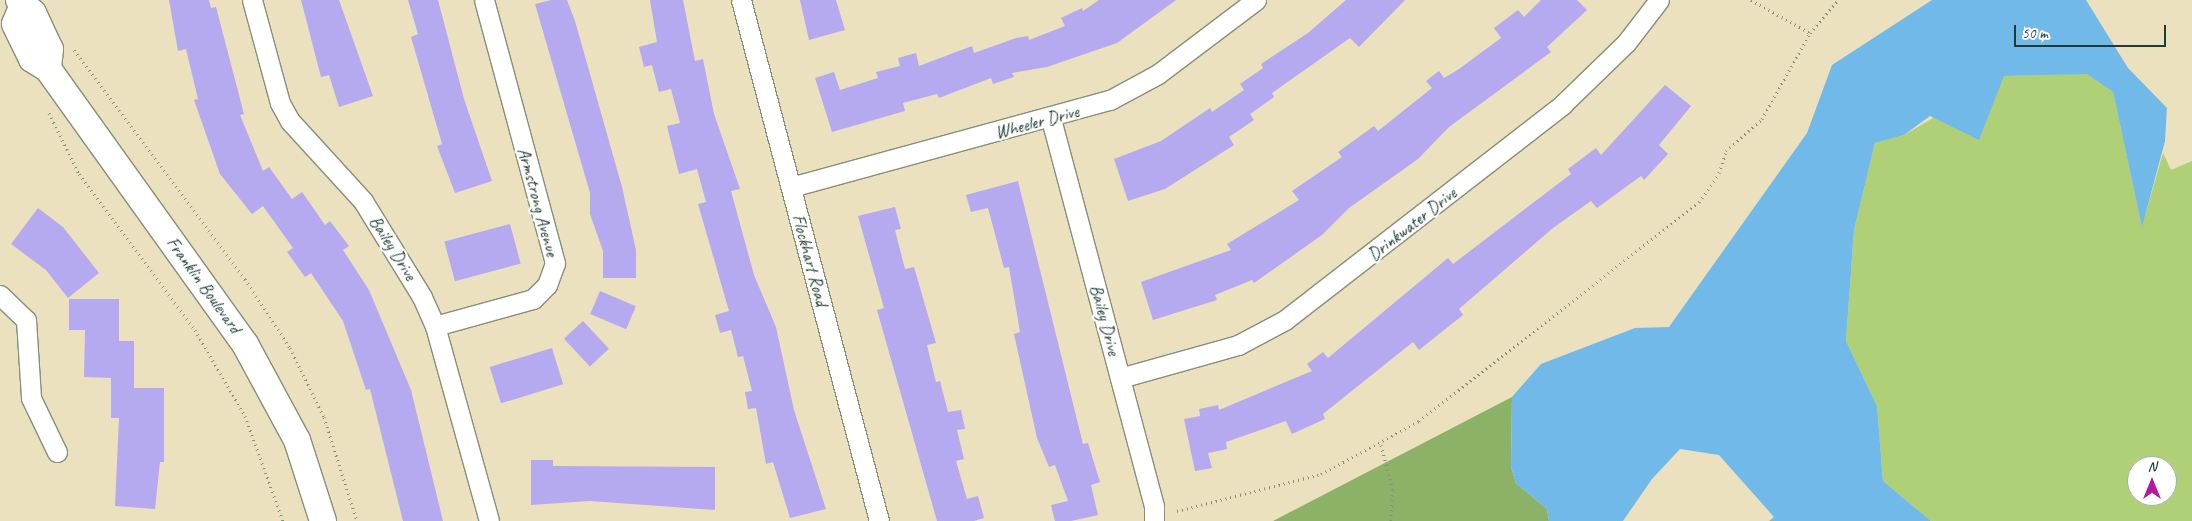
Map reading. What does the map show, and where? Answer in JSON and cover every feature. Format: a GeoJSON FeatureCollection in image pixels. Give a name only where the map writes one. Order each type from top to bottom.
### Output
{"type":"FeatureCollection","features":[{"type":"Feature","properties":{"kind":"main road","name":"Franklin Boulevard"},"geometry":{"type":"LineString","coordinates":[[20,4],[33,14],[50,49],[48,69],[245,344],[297,440],[323,521]]}},
{"type":"Feature","properties":{"kind":"street","name":"Bailey Drive"},"geometry":{"type":"LineString","coordinates":[[252,0],[287,115],[300,136],[374,216],[402,259],[435,326],[489,521]]}},
{"type":"Feature","properties":{"kind":"street","name":"Armstrong Avenue"},"geometry":{"type":"LineString","coordinates":[[435,326],[533,299],[547,285],[554,263],[484,0]]}},
{"type":"Feature","properties":{"kind":"street","name":"Flockhart Road"},"geometry":{"type":"LineString","coordinates":[[741,0],[879,521]]}},
{"type":"Feature","properties":{"kind":"street","name":"Wheeler Drive"},"geometry":{"type":"LineString","coordinates":[[791,188],[1051,119],[1135,88],[1256,0]]}},
{"type":"Feature","properties":{"kind":"street","name":"Drinkwater Drive"},"geometry":{"type":"LineString","coordinates":[[1120,378],[1238,345],[1292,315],[1563,104],[1626,43],[1659,0]]}},
{"type":"Feature","properties":{"kind":"street","name":"Bailey Drive"},"geometry":{"type":"LineString","coordinates":[[1051,119],[1154,506],[1154,521]]}},
{"type":"Feature","properties":{"kind":"street"},"geometry":{"type":"LineString","coordinates":[[0,294],[26,320],[31,398],[57,452]]}},
{"type":"Feature","properties":{"kind":"path"},"geometry":{"type":"LineString","coordinates":[[1751,0],[1810,33]]}},
{"type":"Feature","properties":{"kind":"path"},"geometry":{"type":"LineString","coordinates":[[1177,511],[1321,474],[1381,445],[1419,421],[1699,202],[1719,173],[1726,151],[1762,119],[1810,33],[1838,0]]}},
{"type":"Feature","properties":{"kind":"path"},"geometry":{"type":"LineString","coordinates":[[71,46],[245,279],[290,348],[324,417],[357,521]]}},
{"type":"Feature","properties":{"kind":"path"},"geometry":{"type":"LineString","coordinates":[[44,106],[80,174],[195,330],[231,392],[256,440],[283,521]]}},
{"type":"Feature","properties":{"kind":"path"},"geometry":{"type":"LineString","coordinates":[[1381,445],[1392,490],[1391,521]]}},
{"type":"Feature","properties":{"kind":"green space"},"geometry":{"type":"Polygon","coordinates":[[[2087,73],[2113,92],[2142,226],[2163,153],[2171,170],[2192,161],[2192,521],[1931,521],[1883,481],[1877,406],[1846,341],[1854,230],[1875,143],[1904,135],[2004,76],[2087,73]]]}},
{"type":"Feature","properties":{"kind":"green space"},"geometry":{"type":"Polygon","coordinates":[[[1512,397],[1511,467],[1516,483],[1547,509],[1549,521],[1273,521],[1512,397]]]}},
{"type":"Feature","properties":{"kind":"water"},"geometry":{"type":"Polygon","coordinates":[[[1932,0],[2086,0],[2128,68],[2167,108],[2165,141],[2142,227],[2113,92],[2087,74],[2004,76],[1979,140],[1930,116],[1904,135],[1875,143],[1854,230],[1846,341],[1877,406],[1883,481],[1931,521],[1769,521],[1774,517],[1719,455],[1680,449],[1652,479],[1623,521],[1549,521],[1547,509],[1516,483],[1511,467],[1512,397],[1541,364],[1635,328],[1669,327],[1807,133],[1832,65],[1932,0]]]}},
{"type":"Feature","properties":{"kind":"building"},"geometry":{"type":"Polygon","coordinates":[[[169,0],[209,0],[211,8],[216,7],[244,114],[240,115],[263,171],[269,167],[292,199],[302,192],[325,225],[330,221],[349,246],[343,250],[369,290],[411,390],[443,521],[403,521],[370,389],[366,390],[343,321],[311,273],[305,277],[287,252],[293,248],[263,206],[252,214],[220,174],[194,100],[198,99],[186,49],[178,51],[169,0]]]}},
{"type":"Feature","properties":{"kind":"building"},"geometry":{"type":"Polygon","coordinates":[[[301,0],[339,0],[373,96],[339,107],[329,75],[321,77],[301,0]]]}},
{"type":"Feature","properties":{"kind":"building"},"geometry":{"type":"Polygon","coordinates":[[[408,0],[438,0],[464,99],[492,181],[455,193],[437,146],[442,144],[411,37],[418,34],[408,0]]]}},
{"type":"Feature","properties":{"kind":"building"},"geometry":{"type":"Polygon","coordinates":[[[551,0],[567,0],[575,21],[622,187],[636,250],[636,278],[603,278],[603,251],[590,214],[590,193],[535,4],[551,0]]]}},
{"type":"Feature","properties":{"kind":"building"},"geometry":{"type":"Polygon","coordinates":[[[650,0],[683,0],[695,61],[703,59],[714,114],[740,189],[731,191],[754,275],[776,327],[794,410],[826,509],[790,518],[773,462],[766,464],[756,408],[748,409],[745,392],[752,391],[743,356],[738,357],[731,330],[720,333],[715,315],[729,311],[698,204],[706,202],[697,169],[679,174],[667,126],[680,123],[671,89],[659,92],[652,65],[644,67],[639,47],[657,42],[650,0]]]}},
{"type":"Feature","properties":{"kind":"building"},"geometry":{"type":"Polygon","coordinates":[[[800,0],[836,0],[845,30],[809,40],[800,0]]]}},
{"type":"Feature","properties":{"kind":"building"},"geometry":{"type":"Polygon","coordinates":[[[1099,0],[1176,0],[1117,43],[1047,67],[1012,73],[1014,77],[993,84],[991,78],[939,98],[937,94],[903,103],[905,111],[832,132],[815,78],[834,72],[840,90],[878,78],[876,72],[900,66],[898,58],[916,53],[919,66],[972,46],[974,53],[1016,38],[1028,36],[1029,40],[1065,26],[1061,18],[1082,8],[1083,11],[1099,0]]]}},
{"type":"Feature","properties":{"kind":"building"},"geometry":{"type":"Polygon","coordinates":[[[1346,0],[1405,0],[1359,47],[1350,38],[1272,93],[1274,97],[1250,114],[1254,120],[1229,137],[1234,145],[1165,189],[1128,201],[1114,159],[1161,141],[1210,108],[1212,112],[1244,90],[1240,84],[1263,68],[1261,64],[1308,33],[1346,0]]]}},
{"type":"Feature","properties":{"kind":"building"},"geometry":{"type":"Polygon","coordinates":[[[1541,0],[1577,0],[1587,10],[1547,47],[1551,52],[1449,127],[1418,159],[1349,208],[1322,235],[1254,283],[1252,280],[1215,295],[1217,300],[1153,320],[1141,282],[1231,250],[1227,244],[1299,200],[1292,191],[1342,157],[1338,152],[1374,126],[1378,131],[1432,88],[1426,81],[1439,71],[1444,78],[1459,69],[1501,38],[1494,28],[1518,10],[1524,17],[1541,0]]]}},
{"type":"Feature","properties":{"kind":"building"},"geometry":{"type":"Polygon","coordinates":[[[1665,85],[1691,106],[1659,145],[1668,154],[1644,180],[1641,176],[1597,208],[1591,201],[1553,228],[1459,309],[1463,315],[1419,350],[1413,342],[1323,414],[1325,419],[1292,434],[1286,421],[1226,442],[1227,449],[1208,453],[1212,468],[1195,471],[1184,419],[1200,416],[1199,409],[1218,405],[1219,410],[1312,371],[1307,364],[1323,352],[1328,358],[1448,258],[1453,264],[1571,174],[1568,169],[1596,148],[1601,155],[1665,85]]]}},
{"type":"Feature","properties":{"kind":"building"},"geometry":{"type":"Polygon","coordinates":[[[1018,181],[1083,444],[1088,443],[1100,482],[1091,485],[1098,515],[1071,521],[1055,521],[1051,505],[1068,501],[1055,465],[1049,467],[1037,438],[1014,334],[1020,332],[1009,267],[1004,268],[988,208],[971,212],[966,195],[1018,181]]]}},
{"type":"Feature","properties":{"kind":"building"},"geometry":{"type":"Polygon","coordinates":[[[895,207],[901,229],[895,230],[905,269],[914,267],[936,343],[927,345],[936,382],[940,381],[948,412],[961,410],[965,429],[957,430],[964,459],[956,461],[967,499],[978,496],[984,518],[974,521],[937,521],[877,310],[884,308],[858,216],[895,207]]]}},
{"type":"Feature","properties":{"kind":"building"},"geometry":{"type":"Polygon","coordinates":[[[38,208],[63,227],[99,273],[68,298],[46,270],[11,244],[38,208]]]}},
{"type":"Feature","properties":{"kind":"building"},"geometry":{"type":"Polygon","coordinates":[[[510,224],[521,264],[455,281],[444,242],[510,224]]]}},
{"type":"Feature","properties":{"kind":"building"},"geometry":{"type":"Polygon","coordinates":[[[600,291],[636,306],[626,329],[590,314],[600,291]]]}},
{"type":"Feature","properties":{"kind":"building"},"geometry":{"type":"Polygon","coordinates":[[[69,299],[119,299],[119,341],[134,341],[134,388],[164,388],[164,462],[160,462],[155,509],[115,506],[119,418],[111,418],[111,378],[84,377],[85,330],[69,330],[69,299]]]}},
{"type":"Feature","properties":{"kind":"building"},"geometry":{"type":"Polygon","coordinates":[[[583,321],[609,349],[590,367],[564,339],[583,321]]]}},
{"type":"Feature","properties":{"kind":"building"},"geometry":{"type":"Polygon","coordinates":[[[552,348],[563,384],[501,403],[490,367],[552,348]]]}},
{"type":"Feature","properties":{"kind":"building"},"geometry":{"type":"Polygon","coordinates":[[[531,460],[553,460],[553,466],[715,467],[715,510],[590,501],[531,505],[531,460]]]}}]}
